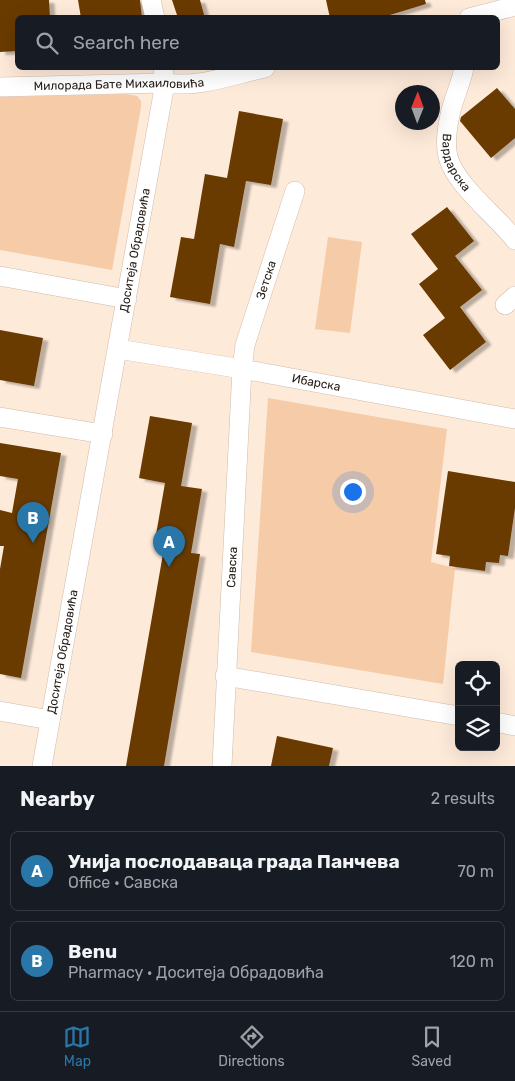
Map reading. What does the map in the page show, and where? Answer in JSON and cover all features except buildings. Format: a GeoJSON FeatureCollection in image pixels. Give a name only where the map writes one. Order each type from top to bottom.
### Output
{"type":"FeatureCollection","features":[{"type":"Feature","properties":{"kind":"street"},"geometry":{"type":"LineString","coordinates":[[151,0],[154,15]]}},
{"type":"Feature","properties":{"kind":"street"},"geometry":{"type":"LineString","coordinates":[[480,15],[515,6]]}},
{"type":"Feature","properties":{"kind":"street","name":"Милорада Бате Михаиловића"},"geometry":{"type":"LineString","coordinates":[[0,87],[164,75],[182,85],[201,83],[256,70]]}},
{"type":"Feature","properties":{"kind":"street","name":"Вардарска"},"geometry":{"type":"LineString","coordinates":[[464,70],[450,114],[448,157],[457,175],[515,239]]}},
{"type":"Feature","properties":{"kind":"street","name":"Доситеја Обрадовића"},"geometry":{"type":"LineString","coordinates":[[42,766],[127,299],[164,75]]}},
{"type":"Feature","properties":{"kind":"street","name":"Зетска"},"geometry":{"type":"LineString","coordinates":[[242,369],[245,345],[295,191]]}},
{"type":"Feature","properties":{"kind":"street"},"geometry":{"type":"LineString","coordinates":[[0,276],[127,299]]}},
{"type":"Feature","properties":{"kind":"street","name":"Ибарска"},"geometry":{"type":"LineString","coordinates":[[118,349],[242,369],[515,419]]}},
{"type":"Feature","properties":{"kind":"street","name":"Савска"},"geometry":{"type":"LineString","coordinates":[[222,766],[225,676],[242,369]]}},
{"type":"Feature","properties":{"kind":"street"},"geometry":{"type":"LineString","coordinates":[[0,417],[102,434]]}},
{"type":"Feature","properties":{"kind":"street"},"geometry":{"type":"LineString","coordinates":[[225,676],[455,715]]}},
{"type":"Feature","properties":{"kind":"street","name":"Доситеја Обрадовића"},"geometry":{"type":"LineString","coordinates":[[0,711],[50,720]]}},
{"type":"Feature","properties":{"kind":"street"},"geometry":{"type":"LineString","coordinates":[[500,723],[515,726]]}},
{"type":"Feature","properties":{"kind":"shaded area"},"geometry":{"type":"Polygon","coordinates":[[[126,94],[137,96],[141,101],[141,107],[112,270],[0,250],[0,97],[126,94]]]}},
{"type":"Feature","properties":{"kind":"shaded area"},"geometry":{"type":"Polygon","coordinates":[[[328,237],[362,242],[350,333],[315,329],[328,237]]]}},
{"type":"Feature","properties":{"kind":"shaded area"},"geometry":{"type":"Polygon","coordinates":[[[268,398],[447,429],[431,562],[455,568],[443,684],[251,652],[268,398]]]}},
{"type":"Feature","properties":{"kind":"place","name":"Benu"},"geometry":{"type":"Point","coordinates":[33,543]}},
{"type":"Feature","properties":{"kind":"place","name":"Унија послодаваца града Панчева"},"geometry":{"type":"Point","coordinates":[169,567]}}]}
